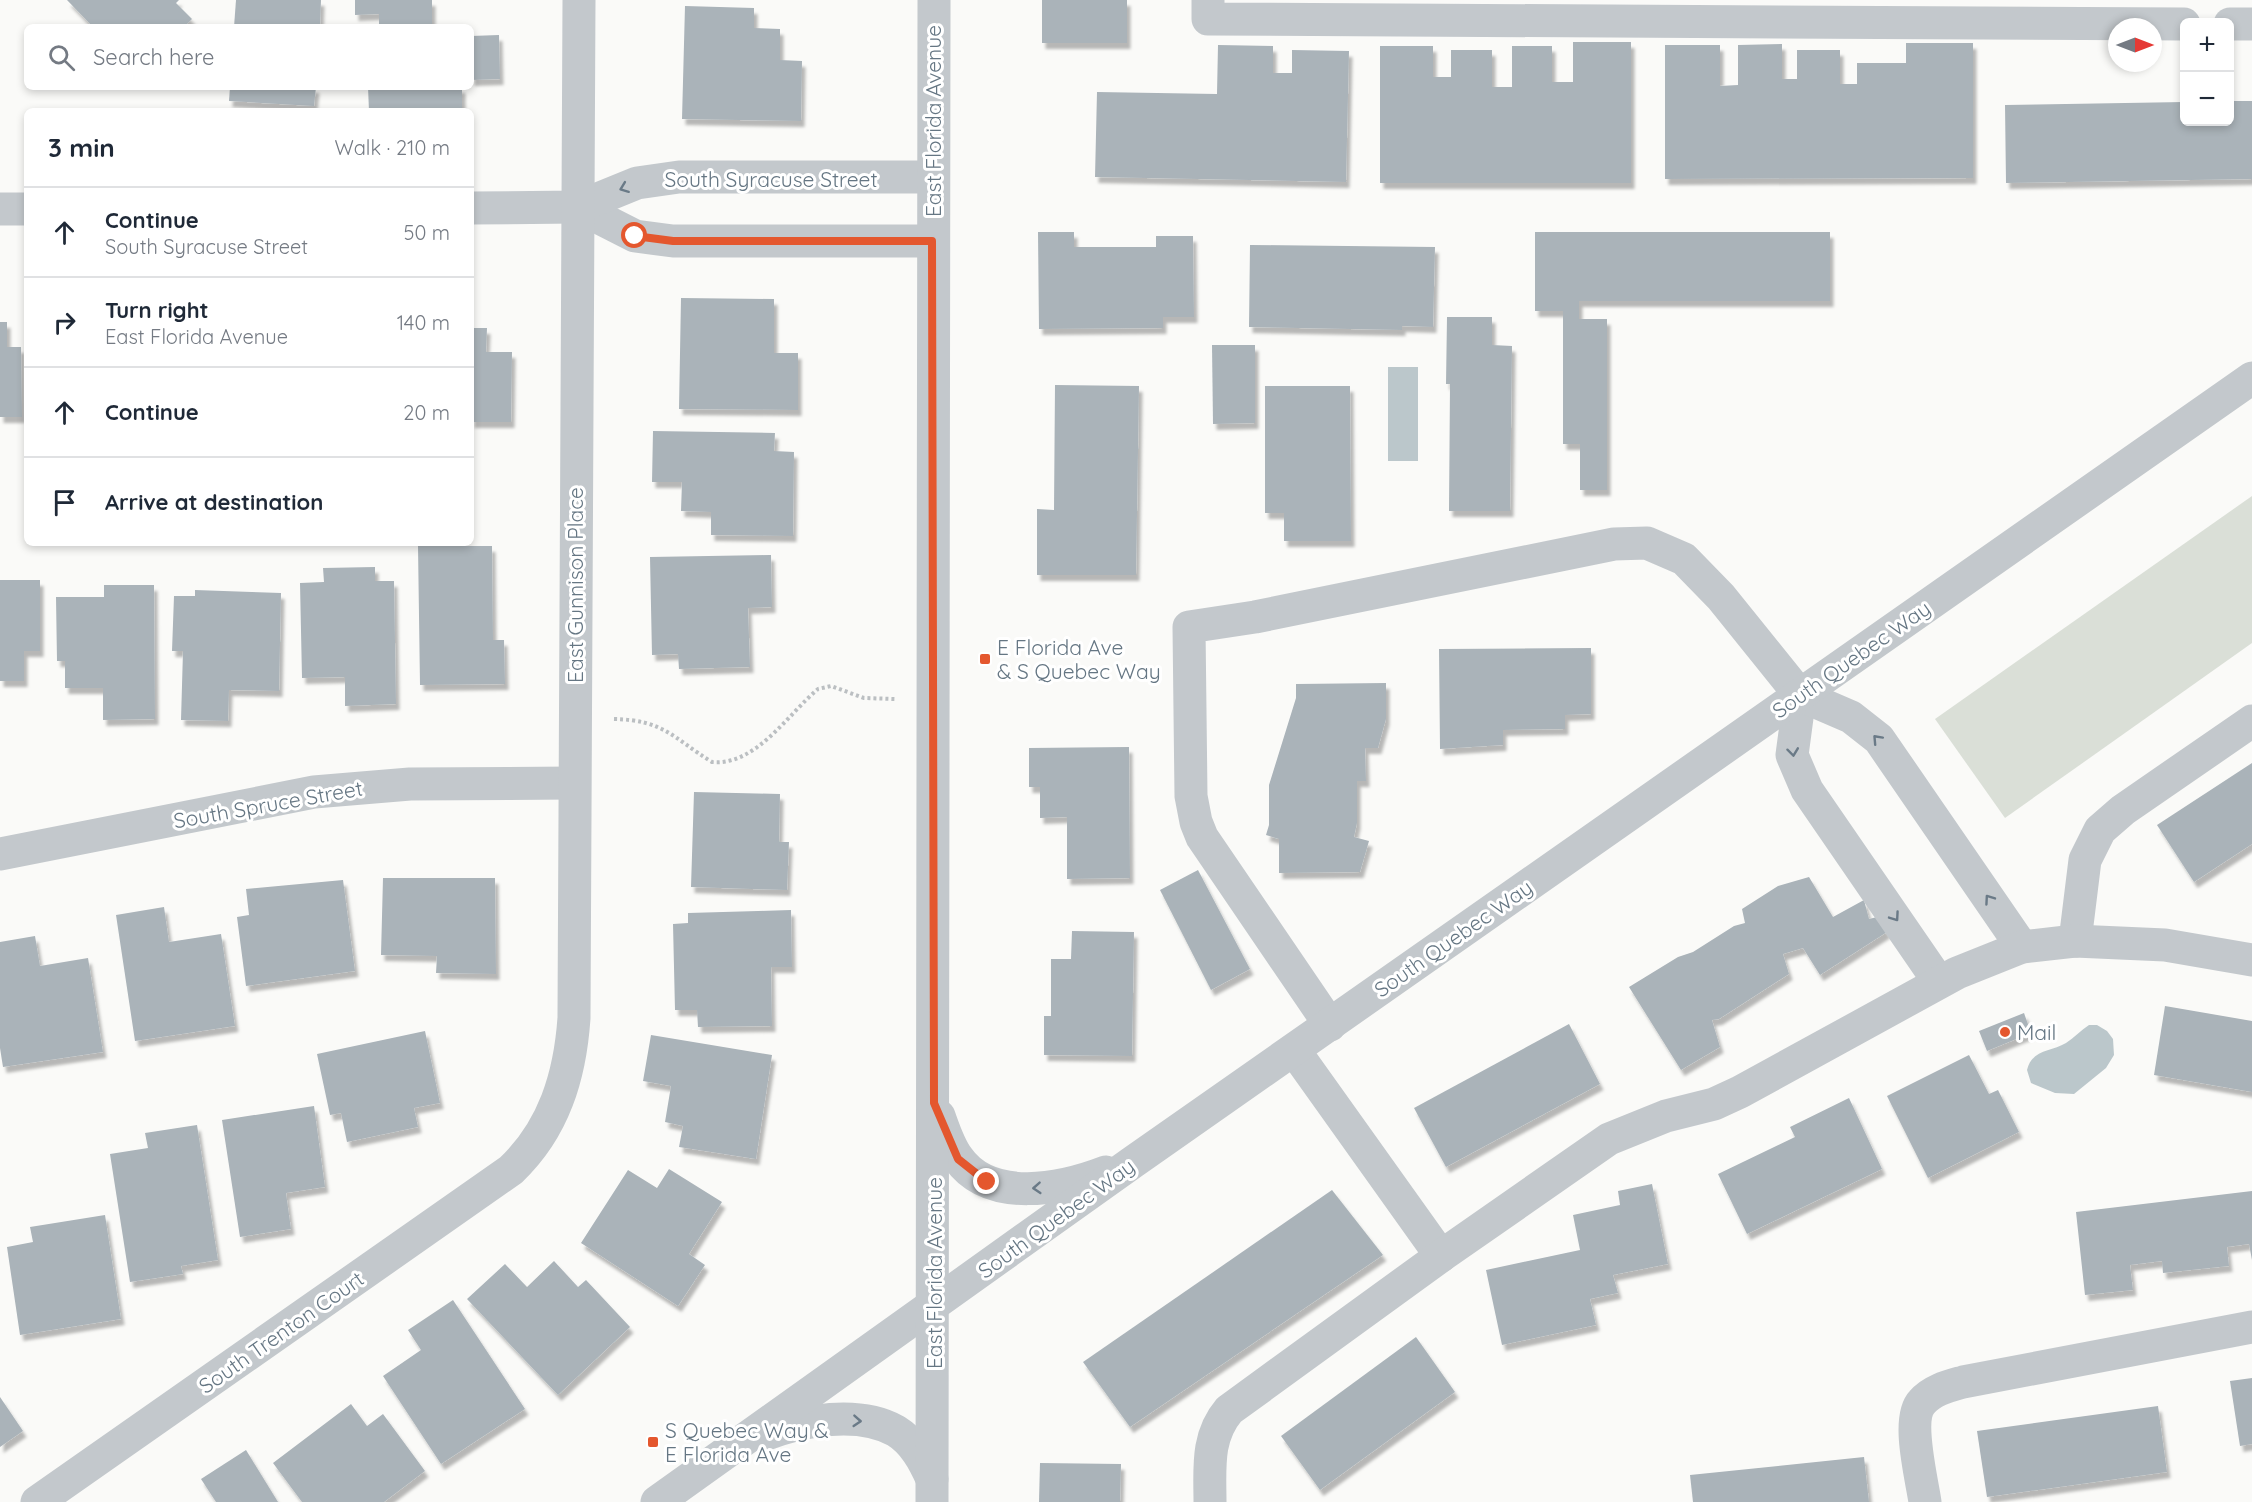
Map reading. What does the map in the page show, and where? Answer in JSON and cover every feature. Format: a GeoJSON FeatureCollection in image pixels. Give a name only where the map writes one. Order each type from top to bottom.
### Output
{"type":"FeatureCollection","features":[{"type":"Feature","properties":{"kind":"street","name":"East Gunnison Place"},"geometry":{"type":"LineString","coordinates":[[523,1158],[534,1145],[560,1098],[572,1044],[579,0]]}},
{"type":"Feature","properties":{"kind":"street","name":"East Florida Avenue"},"geometry":{"type":"LineString","coordinates":[[932,1491],[934,0]]}},
{"type":"Feature","properties":{"kind":"street"},"geometry":{"type":"LineString","coordinates":[[1208,0],[1208,20],[1639,11],[2042,12],[2180,24]]}},
{"type":"Feature","properties":{"kind":"street"},"geometry":{"type":"LineString","coordinates":[[2234,24],[2252,24]]}},
{"type":"Feature","properties":{"kind":"street","name":"South Syracuse Street"},"geometry":{"type":"LineString","coordinates":[[474,208],[578,207],[637,183],[679,177],[933,177]]}},
{"type":"Feature","properties":{"kind":"street","name":"South Syracuse Street"},"geometry":{"type":"LineString","coordinates":[[578,207],[620,230],[656,240],[932,241]]}},
{"type":"Feature","properties":{"kind":"street"},"geometry":{"type":"LineString","coordinates":[[0,208],[24,208]]}},
{"type":"Feature","properties":{"kind":"street","name":"South Quebec Way"},"geometry":{"type":"LineString","coordinates":[[657,1502],[1133,1162],[2252,378]]}},
{"type":"Feature","properties":{"kind":"street"},"geometry":{"type":"LineString","coordinates":[[1330,1025],[1208,846],[1196,822],[1189,766],[1189,627],[1255,617],[1594,546],[1647,543],[1671,551],[1697,571],[1800,695],[1851,717],[1879,740],[2022,947]]}},
{"type":"Feature","properties":{"kind":"street"},"geometry":{"type":"LineString","coordinates":[[1800,695],[1791,745],[1792,755],[1807,790],[1939,982]]}},
{"type":"Feature","properties":{"kind":"street"},"geometry":{"type":"LineString","coordinates":[[2075,941],[2085,860],[2100,830],[2123,810],[2252,721]]}},
{"type":"Feature","properties":{"kind":"street","name":"South Spruce Street"},"geometry":{"type":"LineString","coordinates":[[0,854],[314,792],[410,784],[574,783]]}},
{"type":"Feature","properties":{"kind":"street"},"geometry":{"type":"LineString","coordinates":[[1210,1502],[1211,1444],[1228,1410],[1441,1256],[1609,1139],[1666,1116],[1714,1104],[1740,1092],[1939,982],[2022,947],[2075,941],[2165,945],[2252,960]]}},
{"type":"Feature","properties":{"kind":"street"},"geometry":{"type":"LineString","coordinates":[[1294,1050],[1441,1256]]}},
{"type":"Feature","properties":{"kind":"street"},"geometry":{"type":"LineString","coordinates":[[934,1103],[958,1159],[987,1182],[1024,1189],[1047,1187],[1088,1178],[1133,1162]]}},
{"type":"Feature","properties":{"kind":"street","name":"South Trenton Court"},"geometry":{"type":"LineString","coordinates":[[37,1502],[487,1188],[523,1158]]}},
{"type":"Feature","properties":{"kind":"street"},"geometry":{"type":"LineString","coordinates":[[1925,1502],[1916,1438],[1916,1416],[1920,1403],[1939,1390],[1963,1382],[2252,1327]]}},
{"type":"Feature","properties":{"kind":"street"},"geometry":{"type":"LineString","coordinates":[[739,1444],[770,1432],[804,1424],[860,1420],[881,1424],[898,1432],[923,1460],[932,1491]]}},
{"type":"Feature","properties":{"kind":"path"},"geometry":{"type":"LineString","coordinates":[[574,717],[647,721],[671,733],[712,762],[723,763],[742,756],[759,744],[818,689],[831,686],[864,698],[933,700]]}},
{"type":"Feature","properties":{"kind":"shaded area"},"geometry":{"type":"Polygon","coordinates":[[[1388,367],[1418,367],[1418,461],[1388,461],[1388,367]]]}},
{"type":"Feature","properties":{"kind":"shaded area"},"geometry":{"type":"Polygon","coordinates":[[[2252,496],[2252,643],[2005,818],[1935,719],[2252,496]]]}},
{"type":"Feature","properties":{"kind":"shaded area"},"geometry":{"type":"Polygon","coordinates":[[[2089,1025],[2097,1025],[2107,1031],[2113,1039],[2114,1055],[2106,1068],[2074,1094],[2055,1093],[2031,1083],[2027,1070],[2033,1058],[2066,1043],[2089,1025]]]}},
{"type":"Feature","properties":{"kind":"building"},"geometry":{"type":"Polygon","coordinates":[[[67,0],[179,0],[176,3],[192,19],[187,24],[90,24],[67,0]]]}},
{"type":"Feature","properties":{"kind":"building"},"geometry":{"type":"Polygon","coordinates":[[[236,0],[321,0],[320,24],[234,24],[236,0]]]}},
{"type":"Feature","properties":{"kind":"building"},"geometry":{"type":"Polygon","coordinates":[[[355,0],[432,0],[432,24],[379,24],[379,14],[355,15],[355,0]]]}},
{"type":"Feature","properties":{"kind":"building"},"geometry":{"type":"Polygon","coordinates":[[[1042,0],[1127,0],[1127,43],[1042,43],[1042,0]]]}},
{"type":"Feature","properties":{"kind":"building"},"geometry":{"type":"Polygon","coordinates":[[[685,6],[754,8],[754,28],[780,29],[780,60],[802,61],[801,121],[682,119],[685,6]]]}},
{"type":"Feature","properties":{"kind":"building"},"geometry":{"type":"Polygon","coordinates":[[[499,35],[500,79],[474,80],[474,36],[499,35]]]}},
{"type":"Feature","properties":{"kind":"building"},"geometry":{"type":"Polygon","coordinates":[[[1573,42],[1631,42],[1631,183],[1380,183],[1380,46],[1433,46],[1433,77],[1451,77],[1451,50],[1492,50],[1492,87],[1512,87],[1512,46],[1552,46],[1552,82],[1573,82],[1573,42]]]}},
{"type":"Feature","properties":{"kind":"building"},"geometry":{"type":"Polygon","coordinates":[[[1906,43],[1973,43],[1973,178],[1665,179],[1665,45],[1720,45],[1720,86],[1738,85],[1738,45],[1782,44],[1782,79],[1797,79],[1797,50],[1840,50],[1840,84],[1857,84],[1857,63],[1906,63],[1906,43]]]}},
{"type":"Feature","properties":{"kind":"building"},"geometry":{"type":"Polygon","coordinates":[[[1218,45],[1273,46],[1273,73],[1292,73],[1292,50],[1349,51],[1346,182],[1095,177],[1097,92],[1217,94],[1218,45]]]}},
{"type":"Feature","properties":{"kind":"building"},"geometry":{"type":"Polygon","coordinates":[[[230,90],[316,90],[314,106],[229,101],[230,90]]]}},
{"type":"Feature","properties":{"kind":"building"},"geometry":{"type":"Polygon","coordinates":[[[368,90],[462,90],[462,108],[369,108],[368,90]]]}},
{"type":"Feature","properties":{"kind":"building"},"geometry":{"type":"Polygon","coordinates":[[[2234,101],[2252,101],[2252,179],[2006,183],[2005,105],[2180,102],[2180,126],[2234,126],[2234,101]]]}},
{"type":"Feature","properties":{"kind":"building"},"geometry":{"type":"Polygon","coordinates":[[[1038,232],[1074,232],[1074,247],[1156,247],[1156,236],[1193,236],[1194,317],[1163,317],[1163,328],[1039,329],[1038,232]]]}},
{"type":"Feature","properties":{"kind":"building"},"geometry":{"type":"Polygon","coordinates":[[[1535,232],[1830,232],[1830,301],[1579,301],[1579,319],[1607,319],[1607,490],[1580,490],[1580,444],[1563,444],[1563,311],[1535,311],[1535,232]]]}},
{"type":"Feature","properties":{"kind":"building"},"geometry":{"type":"Polygon","coordinates":[[[1250,245],[1435,247],[1433,327],[1402,326],[1402,330],[1249,327],[1250,245]]]}},
{"type":"Feature","properties":{"kind":"building"},"geometry":{"type":"Polygon","coordinates":[[[681,298],[774,299],[774,353],[798,353],[798,410],[679,409],[681,298]]]}},
{"type":"Feature","properties":{"kind":"building"},"geometry":{"type":"Polygon","coordinates":[[[1447,317],[1492,317],[1492,345],[1512,346],[1510,511],[1449,511],[1450,384],[1446,384],[1447,317]]]}},
{"type":"Feature","properties":{"kind":"building"},"geometry":{"type":"Polygon","coordinates":[[[0,322],[7,322],[7,347],[21,347],[22,417],[0,417],[0,322]]]}},
{"type":"Feature","properties":{"kind":"building"},"geometry":{"type":"Polygon","coordinates":[[[474,328],[487,328],[486,352],[512,352],[511,422],[474,422],[474,328]]]}},
{"type":"Feature","properties":{"kind":"building"},"geometry":{"type":"Polygon","coordinates":[[[1212,345],[1255,345],[1255,423],[1213,424],[1212,345]]]}},
{"type":"Feature","properties":{"kind":"building"},"geometry":{"type":"Polygon","coordinates":[[[1055,385],[1139,386],[1136,575],[1037,575],[1037,509],[1054,510],[1055,385]]]}},
{"type":"Feature","properties":{"kind":"building"},"geometry":{"type":"Polygon","coordinates":[[[1265,386],[1350,386],[1351,541],[1284,541],[1284,513],[1265,513],[1265,386]]]}},
{"type":"Feature","properties":{"kind":"building"},"geometry":{"type":"Polygon","coordinates":[[[653,431],[775,433],[774,451],[794,452],[793,536],[711,535],[711,512],[681,511],[682,482],[652,482],[653,431]]]}},
{"type":"Feature","properties":{"kind":"building"},"geometry":{"type":"Polygon","coordinates":[[[418,546],[492,546],[493,640],[504,640],[505,684],[420,685],[418,546]]]}},
{"type":"Feature","properties":{"kind":"building"},"geometry":{"type":"Polygon","coordinates":[[[771,555],[772,607],[748,608],[750,667],[679,669],[678,654],[652,655],[650,557],[771,555]]]}},
{"type":"Feature","properties":{"kind":"building"},"geometry":{"type":"Polygon","coordinates":[[[375,567],[375,581],[394,581],[396,704],[345,706],[345,677],[302,678],[300,583],[324,582],[323,568],[375,567]]]}},
{"type":"Feature","properties":{"kind":"building"},"geometry":{"type":"Polygon","coordinates":[[[0,580],[40,580],[40,651],[24,651],[24,681],[0,681],[0,580]]]}},
{"type":"Feature","properties":{"kind":"building"},"geometry":{"type":"Polygon","coordinates":[[[104,585],[154,585],[155,719],[103,720],[103,688],[65,688],[65,661],[57,661],[56,597],[104,597],[104,585]]]}},
{"type":"Feature","properties":{"kind":"building"},"geometry":{"type":"Polygon","coordinates":[[[195,590],[281,593],[279,691],[229,690],[228,721],[181,720],[183,651],[172,651],[174,596],[195,596],[195,590]]]}},
{"type":"Feature","properties":{"kind":"building"},"geometry":{"type":"Polygon","coordinates":[[[1591,648],[1591,714],[1565,715],[1565,729],[1503,730],[1503,745],[1440,749],[1439,649],[1591,648]]]}},
{"type":"Feature","properties":{"kind":"building"},"geometry":{"type":"Polygon","coordinates":[[[1386,683],[1386,719],[1378,748],[1365,748],[1366,781],[1357,781],[1357,823],[1354,837],[1369,841],[1360,872],[1279,873],[1279,839],[1266,835],[1269,825],[1269,785],[1296,698],[1296,684],[1386,683]]]}},
{"type":"Feature","properties":{"kind":"building"},"geometry":{"type":"Polygon","coordinates":[[[1129,747],[1130,878],[1067,879],[1067,817],[1040,818],[1040,787],[1029,787],[1029,748],[1129,747]]]}},
{"type":"Feature","properties":{"kind":"building"},"geometry":{"type":"Polygon","coordinates":[[[2252,763],[2252,844],[2194,882],[2157,825],[2252,763]]]}},
{"type":"Feature","properties":{"kind":"building"},"geometry":{"type":"Polygon","coordinates":[[[694,792],[780,794],[779,842],[789,842],[787,890],[691,887],[694,792]]]}},
{"type":"Feature","properties":{"kind":"building"},"geometry":{"type":"Polygon","coordinates":[[[1198,870],[1250,969],[1211,990],[1160,890],[1198,870]]]}},
{"type":"Feature","properties":{"kind":"building"},"geometry":{"type":"Polygon","coordinates":[[[1809,877],[1833,917],[1864,900],[1869,919],[1877,917],[1887,932],[1820,975],[1803,948],[1783,954],[1789,974],[1719,1019],[1712,1020],[1720,1047],[1681,1070],[1629,987],[1678,957],[1693,952],[1734,926],[1745,923],[1742,909],[1778,886],[1809,877]]]}},
{"type":"Feature","properties":{"kind":"building"},"geometry":{"type":"Polygon","coordinates":[[[383,878],[495,878],[496,974],[436,973],[437,956],[381,955],[383,878]]]}},
{"type":"Feature","properties":{"kind":"building"},"geometry":{"type":"Polygon","coordinates":[[[343,880],[355,971],[246,986],[237,917],[249,915],[246,889],[343,880]]]}},
{"type":"Feature","properties":{"kind":"building"},"geometry":{"type":"Polygon","coordinates":[[[164,907],[169,942],[221,934],[235,1026],[135,1041],[116,915],[164,907]]]}},
{"type":"Feature","properties":{"kind":"building"},"geometry":{"type":"Polygon","coordinates":[[[791,910],[792,967],[771,967],[772,1026],[698,1027],[697,1010],[675,1010],[673,924],[688,923],[688,913],[791,910]]]}},
{"type":"Feature","properties":{"kind":"building"},"geometry":{"type":"Polygon","coordinates":[[[1072,931],[1134,932],[1132,1056],[1044,1055],[1044,1016],[1051,1016],[1051,959],[1071,959],[1072,931]]]}},
{"type":"Feature","properties":{"kind":"building"},"geometry":{"type":"Polygon","coordinates":[[[35,936],[40,966],[88,958],[103,1052],[3,1067],[0,1048],[0,942],[35,936]]]}},
{"type":"Feature","properties":{"kind":"building"},"geometry":{"type":"Polygon","coordinates":[[[2165,1006],[2252,1021],[2252,1092],[2154,1075],[2165,1006]]]}},
{"type":"Feature","properties":{"kind":"building","name":"Mail"},"geometry":{"type":"Polygon","coordinates":[[[2024,1013],[2031,1033],[1987,1051],[1979,1031],[2024,1013]]]}},
{"type":"Feature","properties":{"kind":"building"},"geometry":{"type":"Polygon","coordinates":[[[1569,1024],[1600,1084],[1446,1167],[1414,1108],[1569,1024]]]}},
{"type":"Feature","properties":{"kind":"building"},"geometry":{"type":"Polygon","coordinates":[[[425,1031],[440,1103],[414,1108],[418,1127],[347,1142],[341,1113],[330,1115],[317,1054],[425,1031]]]}},
{"type":"Feature","properties":{"kind":"building"},"geometry":{"type":"Polygon","coordinates":[[[651,1035],[772,1055],[756,1159],[679,1147],[683,1126],[665,1122],[671,1086],[643,1081],[651,1035]]]}},
{"type":"Feature","properties":{"kind":"building"},"geometry":{"type":"Polygon","coordinates":[[[1969,1055],[1989,1094],[1998,1090],[2019,1132],[1928,1178],[1887,1096],[1969,1055]]]}},
{"type":"Feature","properties":{"kind":"building"},"geometry":{"type":"Polygon","coordinates":[[[1849,1098],[1882,1169],[1747,1234],[1718,1174],[1795,1137],[1790,1127],[1849,1098]]]}},
{"type":"Feature","properties":{"kind":"building"},"geometry":{"type":"Polygon","coordinates":[[[314,1106],[325,1187],[286,1193],[291,1229],[240,1237],[222,1120],[314,1106]]]}},
{"type":"Feature","properties":{"kind":"building"},"geometry":{"type":"Polygon","coordinates":[[[197,1125],[218,1260],[181,1266],[183,1274],[130,1282],[110,1154],[148,1148],[145,1133],[197,1125]]]}},
{"type":"Feature","properties":{"kind":"building"},"geometry":{"type":"Polygon","coordinates":[[[669,1169],[722,1202],[689,1254],[705,1265],[678,1306],[581,1243],[628,1170],[657,1188],[669,1169]]]}},
{"type":"Feature","properties":{"kind":"building"},"geometry":{"type":"Polygon","coordinates":[[[1652,1184],[1668,1264],[1613,1275],[1618,1293],[1590,1299],[1596,1325],[1502,1345],[1486,1270],[1580,1250],[1573,1215],[1620,1205],[1618,1191],[1652,1184]]]}},
{"type":"Feature","properties":{"kind":"building"},"geometry":{"type":"Polygon","coordinates":[[[1332,1190],[1383,1255],[1130,1427],[1083,1362],[1332,1190]]]}},
{"type":"Feature","properties":{"kind":"building"},"geometry":{"type":"Polygon","coordinates":[[[2252,1191],[2252,1260],[2249,1244],[2227,1247],[2229,1266],[2163,1273],[2162,1261],[2130,1265],[2133,1290],[2085,1295],[2076,1212],[2252,1191]]]}},
{"type":"Feature","properties":{"kind":"building"},"geometry":{"type":"Polygon","coordinates":[[[105,1215],[121,1319],[20,1335],[7,1247],[33,1242],[30,1227],[105,1215]]]}},
{"type":"Feature","properties":{"kind":"building"},"geometry":{"type":"Polygon","coordinates":[[[554,1261],[578,1287],[586,1280],[630,1327],[558,1395],[467,1299],[505,1264],[527,1287],[554,1261]]]}},
{"type":"Feature","properties":{"kind":"building"},"geometry":{"type":"Polygon","coordinates":[[[453,1300],[525,1409],[441,1464],[383,1376],[421,1350],[408,1330],[453,1300]]]}},
{"type":"Feature","properties":{"kind":"building"},"geometry":{"type":"Polygon","coordinates":[[[1416,1337],[1455,1392],[1320,1490],[1281,1436],[1416,1337]]]}},
{"type":"Feature","properties":{"kind":"building"},"geometry":{"type":"Polygon","coordinates":[[[2252,1378],[2252,1444],[2240,1446],[2230,1381],[2252,1378]]]}},
{"type":"Feature","properties":{"kind":"building"},"geometry":{"type":"Polygon","coordinates":[[[0,1397],[23,1431],[0,1447],[0,1397]]]}},
{"type":"Feature","properties":{"kind":"building"},"geometry":{"type":"Polygon","coordinates":[[[351,1404],[367,1426],[383,1414],[425,1471],[384,1502],[302,1502],[273,1463],[351,1404]]]}},
{"type":"Feature","properties":{"kind":"building"},"geometry":{"type":"Polygon","coordinates":[[[2158,1406],[2167,1472],[1987,1497],[1977,1431],[2158,1406]]]}},
{"type":"Feature","properties":{"kind":"building"},"geometry":{"type":"Polygon","coordinates":[[[246,1450],[278,1502],[216,1502],[201,1479],[246,1450]]]}},
{"type":"Feature","properties":{"kind":"building"},"geometry":{"type":"Polygon","coordinates":[[[1864,1457],[1869,1502],[1693,1502],[1690,1475],[1864,1457]]]}},
{"type":"Feature","properties":{"kind":"building"},"geometry":{"type":"Polygon","coordinates":[[[1040,1463],[1121,1464],[1120,1502],[1039,1502],[1040,1463]]]}},
{"type":"Feature","properties":{"kind":"place","name":"E Florida Ave & S Quebec Way"},"geometry":{"type":"Point","coordinates":[985,659]}},
{"type":"Feature","properties":{"kind":"place","name":"Mail"},"geometry":{"type":"Point","coordinates":[2005,1032]}},
{"type":"Feature","properties":{"kind":"place","name":"S Quebec Way & E Florida Ave"},"geometry":{"type":"Point","coordinates":[653,1442]}},
{"type":"Feature","properties":{"kind":"route"},"geometry":{"type":"LineString","coordinates":[[635,236],[673,241],[932,241],[934,1103],[958,1159],[974,1174],[987,1182]]}}]}
